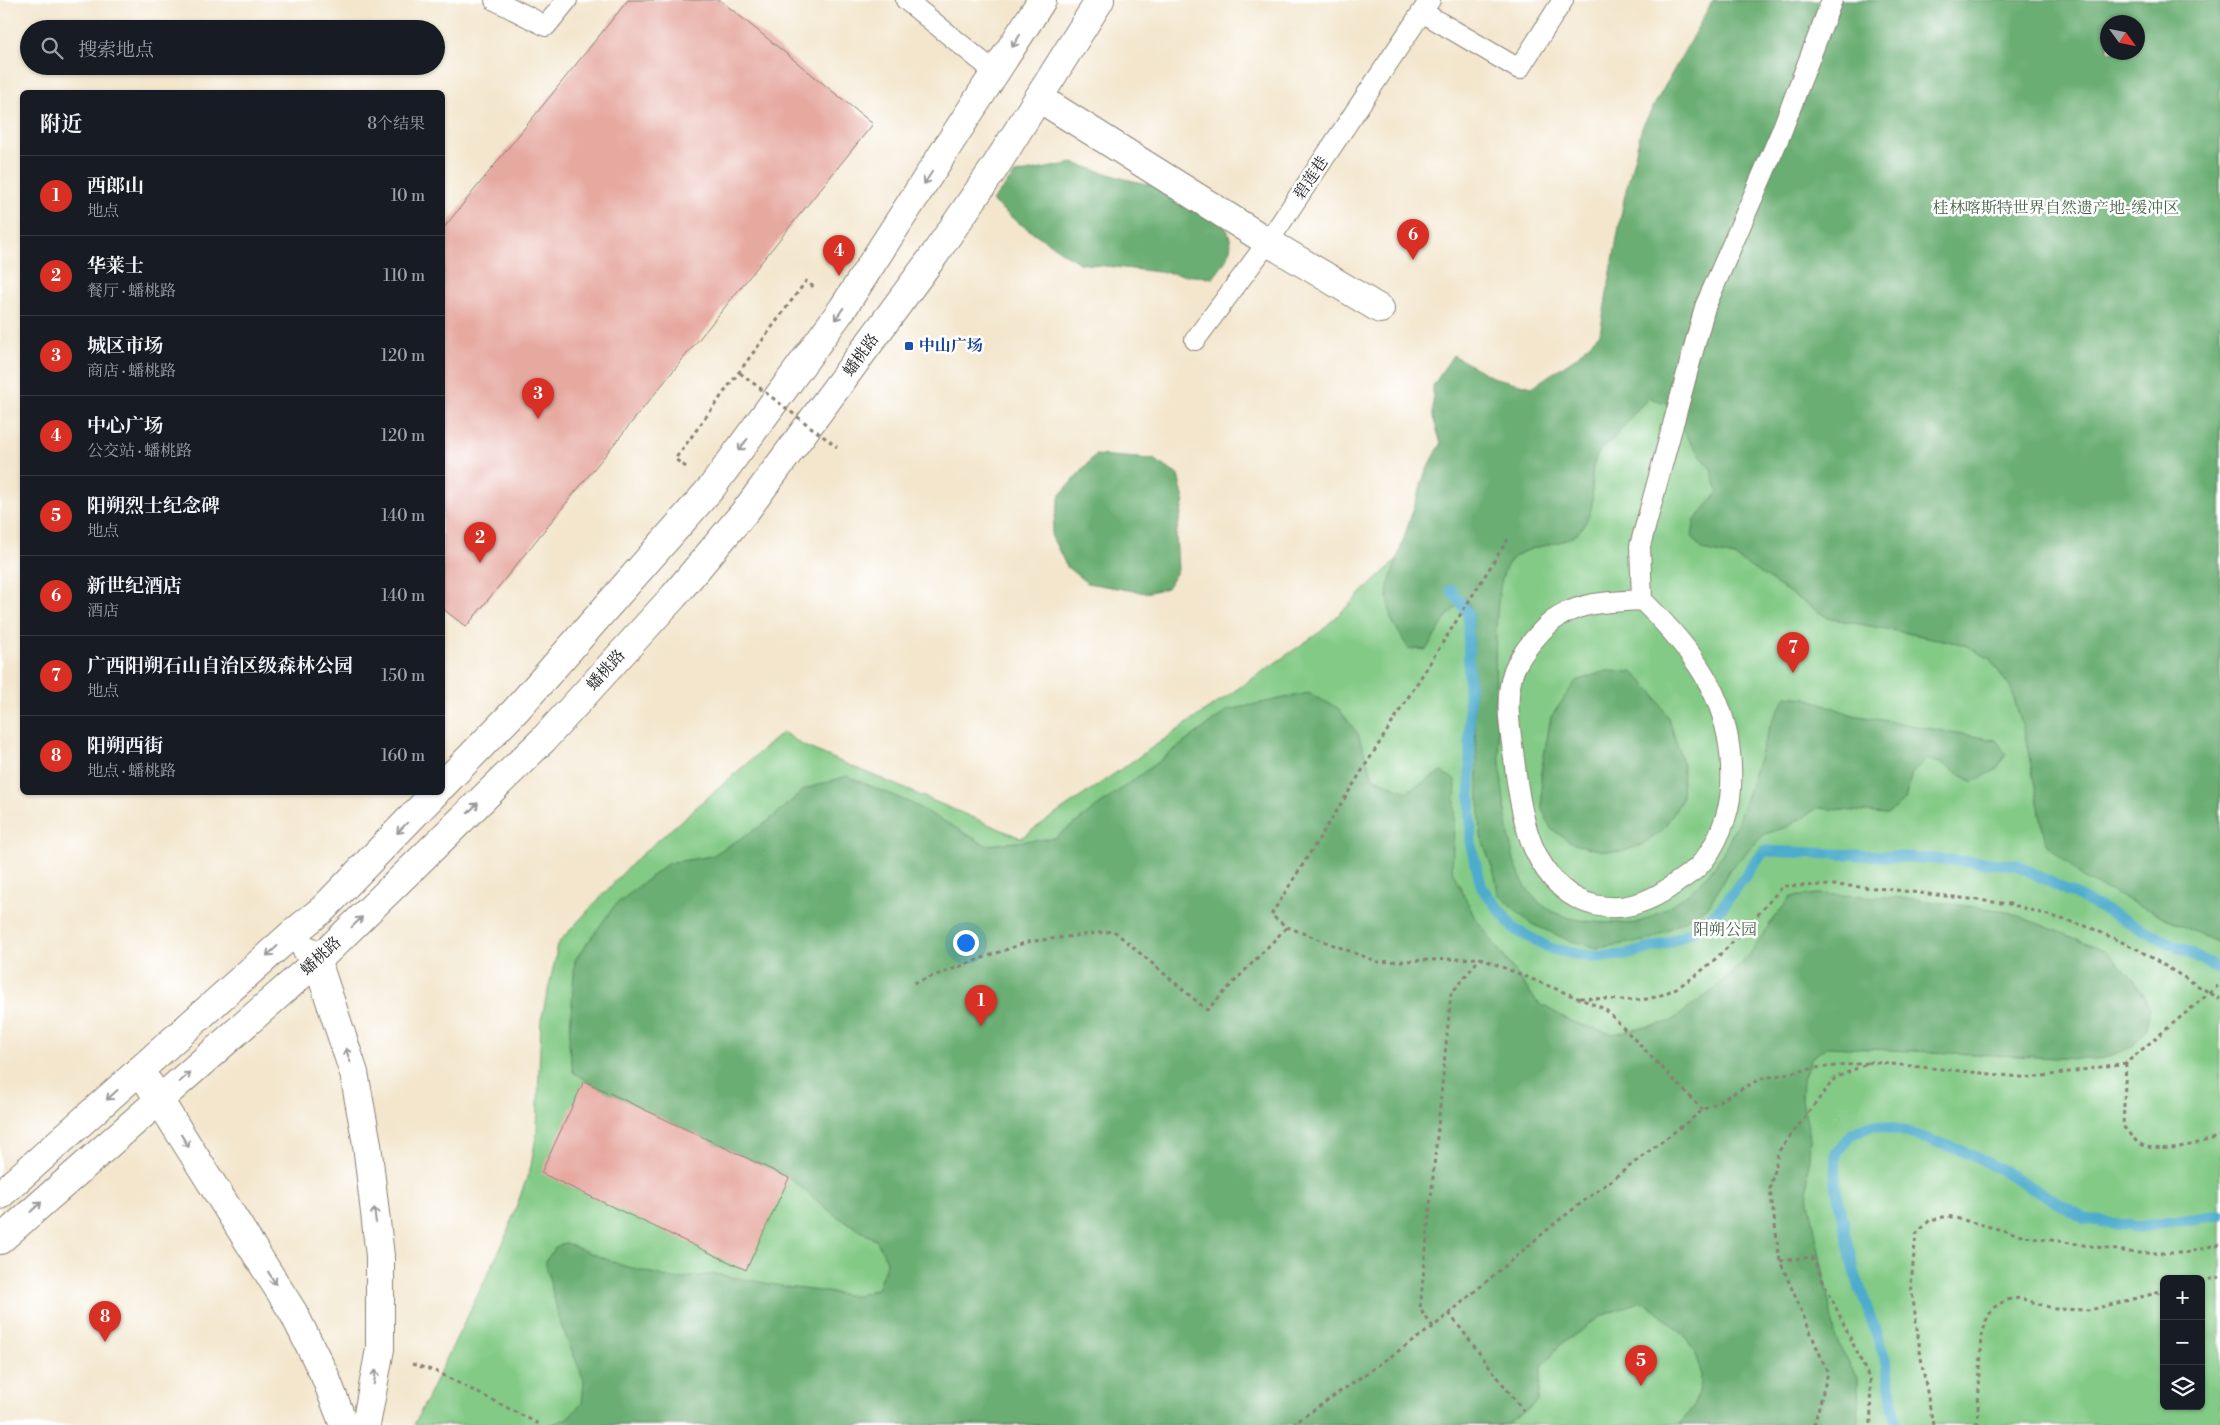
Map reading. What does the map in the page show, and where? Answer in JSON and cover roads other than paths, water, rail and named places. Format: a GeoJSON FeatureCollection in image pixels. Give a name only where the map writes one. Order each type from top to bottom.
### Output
{"type":"FeatureCollection","features":[{"type":"Feature","properties":{"kind":"main road"},"geometry":{"type":"LineString","coordinates":[[445,783],[516,710],[712,487],[843,308],[1042,0]]}},
{"type":"Feature","properties":{"kind":"main road","name":"蟠桃路"},"geometry":{"type":"LineString","coordinates":[[0,1240],[317,961],[543,740],[674,596],[747,509],[935,254],[995,167],[1100,0]]}},
{"type":"Feature","properties":{"kind":"main road"},"geometry":{"type":"LineString","coordinates":[[1039,98],[1268,242],[1380,309]]}},
{"type":"Feature","properties":{"kind":"main road","name":"蟠桃路"},"geometry":{"type":"LineString","coordinates":[[0,1195],[292,934],[323,910],[433,795]]}},
{"type":"Feature","properties":{"kind":"main road"},"geometry":{"type":"LineString","coordinates":[[292,934],[317,961],[354,1073],[367,1144],[380,1256],[380,1349],[366,1425]]}},
{"type":"Feature","properties":{"kind":"main road"},"geometry":{"type":"LineString","coordinates":[[140,1070],[293,1312],[325,1376],[344,1425]]}},
{"type":"Feature","properties":{"kind":"lane"},"geometry":{"type":"LineString","coordinates":[[495,0],[546,26],[567,0]]}},
{"type":"Feature","properties":{"kind":"lane"},"geometry":{"type":"LineString","coordinates":[[906,0],[996,73]]}},
{"type":"Feature","properties":{"kind":"lane","name":"碧莲巷"},"geometry":{"type":"LineString","coordinates":[[1195,340],[1268,242],[1426,6],[1519,69],[1563,0]]}},
{"type":"Feature","properties":{"kind":"lane"},"geometry":{"type":"LineString","coordinates":[[1642,600],[1581,605],[1558,617],[1535,638],[1514,670],[1508,712],[1516,777],[1534,848],[1550,875],[1564,890],[1587,904],[1618,909],[1642,902],[1668,889],[1697,867],[1713,845],[1730,803],[1731,756],[1729,736],[1722,709],[1707,681],[1675,632],[1642,600],[1640,546],[1705,307],[1780,135],[1832,0]]}},
{"type":"Feature","properties":{"kind":"waterway"},"geometry":{"type":"LineString","coordinates":[[1451,590],[1468,613],[1471,846],[1482,888],[1514,929],[1552,949],[1592,957],[1626,955],[1665,944],[1698,929],[1722,907],[1764,851],[1905,857],[2017,865],[2220,969]]}},
{"type":"Feature","properties":{"kind":"waterway"},"geometry":{"type":"LineString","coordinates":[[1896,1425],[1887,1364],[1854,1271],[1835,1183],[1836,1153],[1853,1133],[1874,1125],[1900,1130],[1960,1150],[2002,1170],[2085,1219],[2138,1227],[2220,1215]]}},
{"type":"Feature","properties":{"kind":"place","name":"新世纪酒店"},"geometry":{"type":"Point","coordinates":[1413,260]}},
{"type":"Feature","properties":{"kind":"place","name":"中心广场"},"geometry":{"type":"Point","coordinates":[839,276]}},
{"type":"Feature","properties":{"kind":"place","name":"中山广场"},"geometry":{"type":"Point","coordinates":[909,346]}},
{"type":"Feature","properties":{"kind":"place","name":"城区市场"},"geometry":{"type":"Point","coordinates":[538,419]}},
{"type":"Feature","properties":{"kind":"place","name":"华莱士"},"geometry":{"type":"Point","coordinates":[480,563]}},
{"type":"Feature","properties":{"kind":"place","name":"广西阳朔石山自治区级森林公园"},"geometry":{"type":"Point","coordinates":[1793,673]}},
{"type":"Feature","properties":{"kind":"place","name":"西郎山"},"geometry":{"type":"Point","coordinates":[981,1026]}},
{"type":"Feature","properties":{"kind":"place","name":"阳朔西街"},"geometry":{"type":"Point","coordinates":[105,1342]}},
{"type":"Feature","properties":{"kind":"place","name":"阳朔烈士纪念碑"},"geometry":{"type":"Point","coordinates":[1641,1386]}},
{"type":"Feature","properties":{"kind":"park label","name":"桂林喀斯特世界自然遗产地-缓冲区"},"geometry":{"type":"Point","coordinates":[2056,208]}},
{"type":"Feature","properties":{"kind":"park label","name":"阳朔公园"},"geometry":{"type":"Point","coordinates":[1725,930]}}]}
